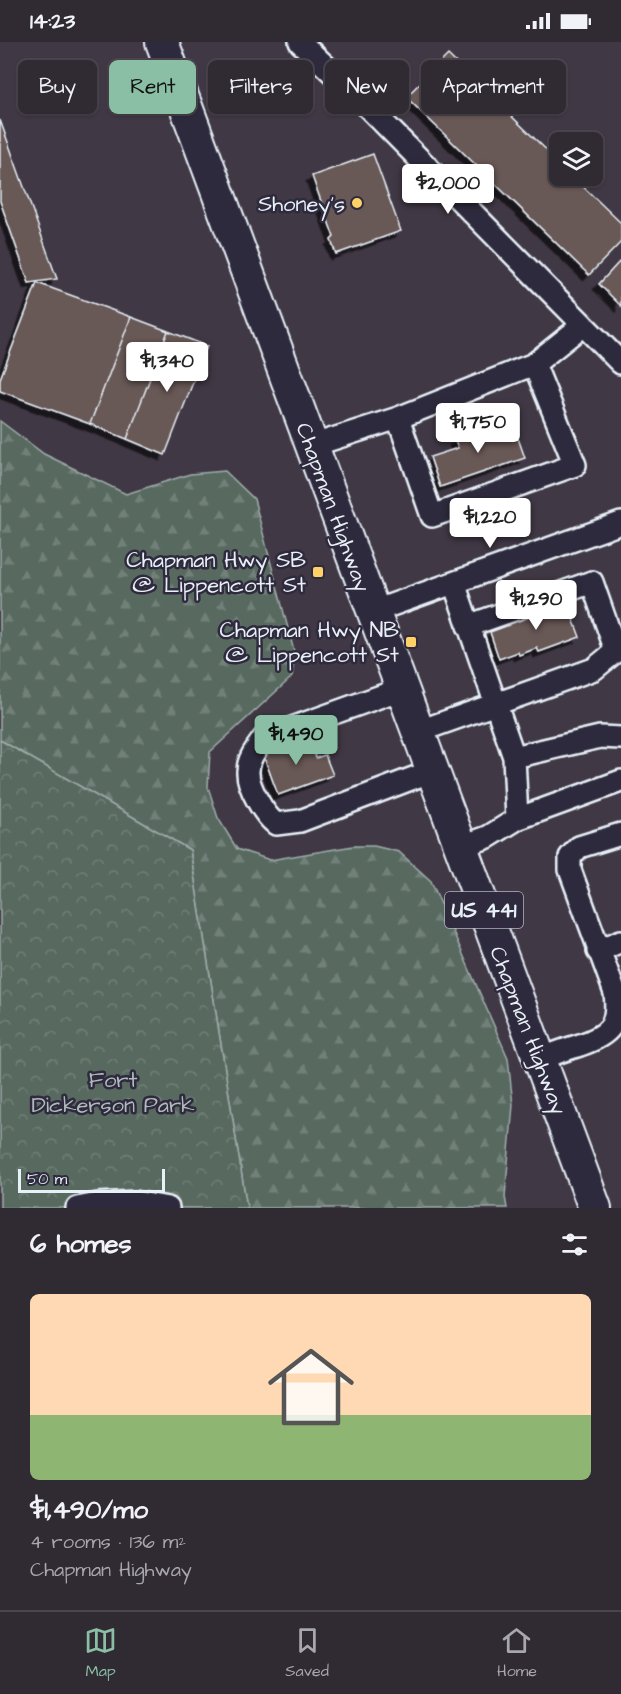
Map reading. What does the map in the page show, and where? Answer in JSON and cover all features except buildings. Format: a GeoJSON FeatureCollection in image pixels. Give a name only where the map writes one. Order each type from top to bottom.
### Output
{"type":"FeatureCollection","features":[{"type":"Feature","properties":{"kind":"highway","name":"Chapman Highway"},"geometry":{"type":"LineString","coordinates":[[162,42],[595,1208]]}},
{"type":"Feature","properties":{"kind":"street"},"geometry":{"type":"LineString","coordinates":[[300,42],[356,95],[621,363]]}},
{"type":"Feature","properties":{"kind":"street"},"geometry":{"type":"LineString","coordinates":[[311,446],[398,418],[534,364],[583,324]]}},
{"type":"Feature","properties":{"kind":"street"},"geometry":{"type":"LineString","coordinates":[[398,418],[432,516],[575,465],[534,364]]}},
{"type":"Feature","properties":{"kind":"street"},"geometry":{"type":"LineString","coordinates":[[372,612],[621,524]]}},
{"type":"Feature","properties":{"kind":"street"},"geometry":{"type":"LineString","coordinates":[[417,732],[594,669],[616,651],[592,582],[468,626]]}},
{"type":"Feature","properties":{"kind":"street"},"geometry":{"type":"LineString","coordinates":[[454,583],[514,757],[517,819]]}},
{"type":"Feature","properties":{"kind":"street"},"geometry":{"type":"LineString","coordinates":[[401,689],[264,738],[252,753],[248,772],[259,804],[267,817],[276,824],[300,822],[432,771]]}},
{"type":"Feature","properties":{"kind":"street"},"geometry":{"type":"LineString","coordinates":[[514,757],[600,737],[621,738]]}},
{"type":"Feature","properties":{"kind":"street"},"geometry":{"type":"LineString","coordinates":[[460,847],[488,837],[517,819],[621,781]]}},
{"type":"Feature","properties":{"kind":"street"},"geometry":{"type":"LineString","coordinates":[[540,1059],[600,1038],[612,1028],[617,1010],[615,993],[570,870],[570,857],[579,847],[621,834]]}},
{"type":"Feature","properties":{"kind":"street"},"geometry":{"type":"LineString","coordinates":[[598,951],[621,942]]}},
{"type":"Feature","properties":{"kind":"street"},"geometry":{"type":"LineString","coordinates":[[77,1208],[98,1204],[135,1202],[168,1208]]}},
{"type":"Feature","properties":{"kind":"green space"},"geometry":{"type":"Polygon","coordinates":[[[0,421],[44,454],[126,494],[190,474],[225,471],[254,499],[295,655],[292,677],[210,752],[208,787],[218,818],[237,849],[270,860],[353,846],[374,846],[399,852],[431,881],[508,1058],[513,1105],[505,1197],[507,1208],[247,1208],[190,850],[0,740],[0,421]]]}},
{"type":"Feature","properties":{"kind":"green space","name":"Fort Dickerson Park"},"geometry":{"type":"Polygon","coordinates":[[[0,740],[190,850],[247,1208],[0,1208],[0,740]]]}},
{"type":"Feature","properties":{"kind":"place","name":"Shoney's"},"geometry":{"type":"Point","coordinates":[357,203]}},
{"type":"Feature","properties":{"kind":"place","name":"Chapman Hwy SB @ Lippencott St"},"geometry":{"type":"Point","coordinates":[318,572]}},
{"type":"Feature","properties":{"kind":"place","name":"Chapman Hwy NB @ Lippencott St"},"geometry":{"type":"Point","coordinates":[411,642]}}]}
